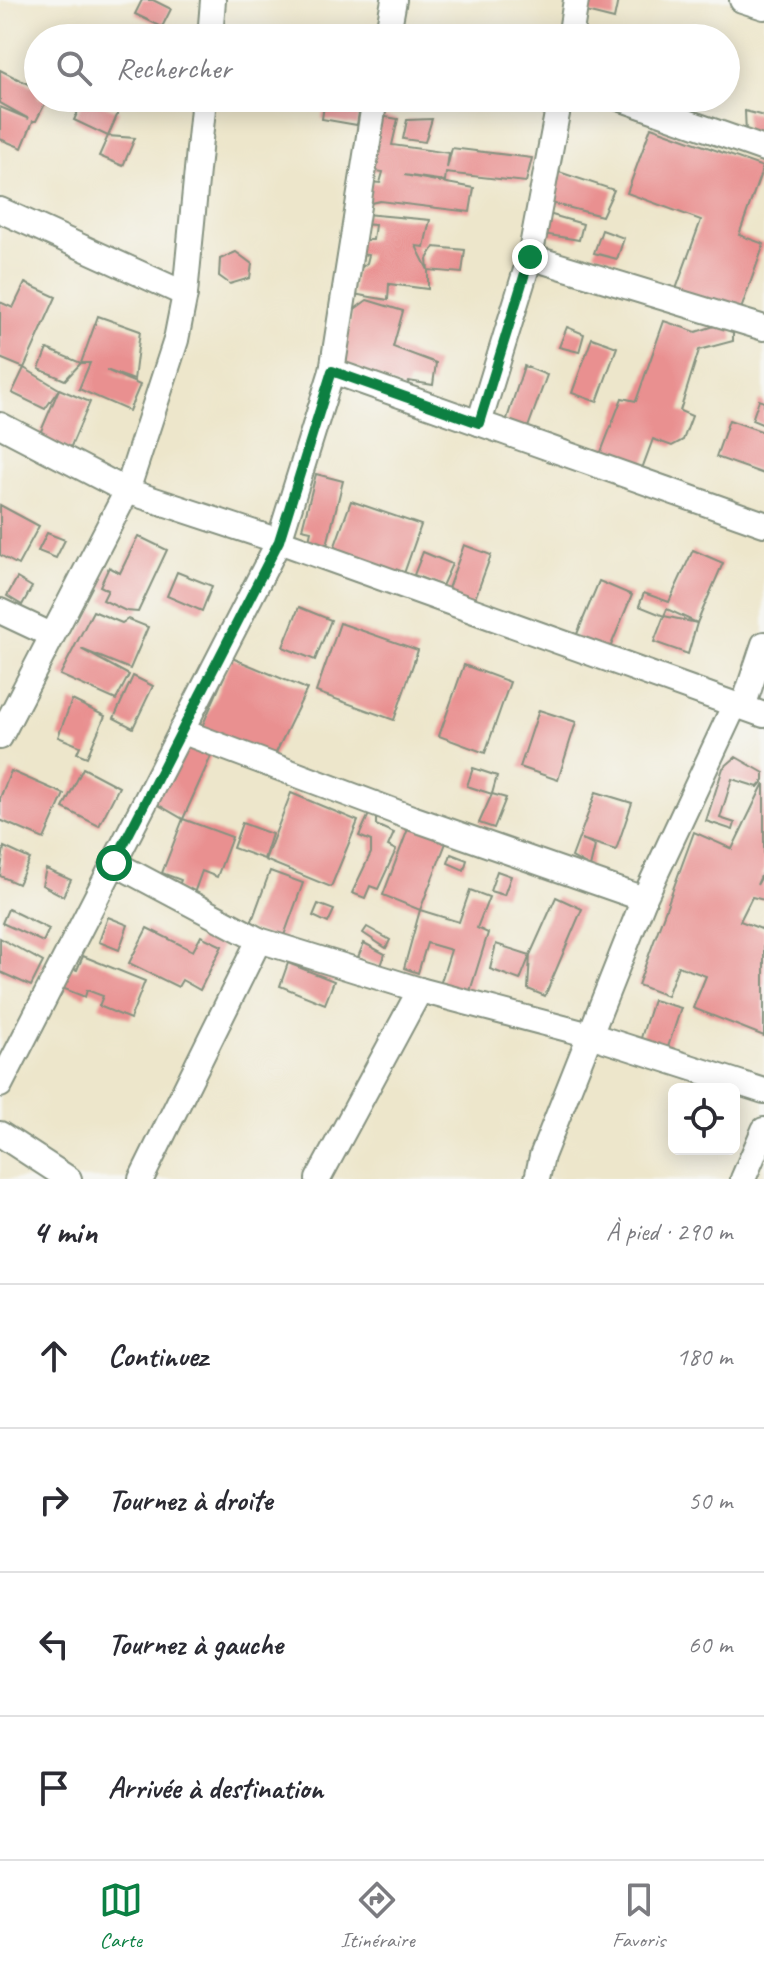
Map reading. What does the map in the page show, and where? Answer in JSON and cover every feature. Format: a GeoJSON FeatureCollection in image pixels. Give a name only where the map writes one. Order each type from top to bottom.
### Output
{"type":"FeatureCollection","features":[{"type":"Feature","properties":{"kind":"street"},"geometry":{"type":"LineString","coordinates":[[211,24],[213,0]]}},
{"type":"Feature","properties":{"kind":"street"},"geometry":{"type":"LineString","coordinates":[[390,24],[394,0]]}},
{"type":"Feature","properties":{"kind":"street"},"geometry":{"type":"LineString","coordinates":[[572,24],[576,0]]}},
{"type":"Feature","properties":{"kind":"street"},"geometry":{"type":"LineString","coordinates":[[742,0],[764,7]]}},
{"type":"Feature","properties":{"kind":"street"},"geometry":{"type":"LineString","coordinates":[[0,737],[127,491],[176,340],[185,294],[203,112]]}},
{"type":"Feature","properties":{"kind":"street"},"geometry":{"type":"LineString","coordinates":[[0,1085],[279,541],[332,371],[373,112]]}},
{"type":"Feature","properties":{"kind":"street"},"geometry":{"type":"LineString","coordinates":[[479,423],[530,257],[557,112]]}},
{"type":"Feature","properties":{"kind":"street"},"geometry":{"type":"LineString","coordinates":[[659,112],[764,149]]}},
{"type":"Feature","properties":{"kind":"street"},"geometry":{"type":"LineString","coordinates":[[0,210],[185,294]]}},
{"type":"Feature","properties":{"kind":"street"},"geometry":{"type":"LineString","coordinates":[[530,257],[764,328]]}},
{"type":"Feature","properties":{"kind":"street"},"geometry":{"type":"LineString","coordinates":[[332,371],[764,524]]}},
{"type":"Feature","properties":{"kind":"street"},"geometry":{"type":"LineString","coordinates":[[0,425],[127,491],[279,541],[748,709]]}},
{"type":"Feature","properties":{"kind":"street"},"geometry":{"type":"LineString","coordinates":[[0,611],[51,635]]}},
{"type":"Feature","properties":{"kind":"street"},"geometry":{"type":"LineString","coordinates":[[537,1179],[542,1156],[644,899],[748,709],[764,644]]}},
{"type":"Feature","properties":{"kind":"street"},"geometry":{"type":"LineString","coordinates":[[181,731],[412,818],[644,899]]}},
{"type":"Feature","properties":{"kind":"street"},"geometry":{"type":"LineString","coordinates":[[114,863],[259,940],[420,990],[590,1035],[764,1091]]}},
{"type":"Feature","properties":{"kind":"street"},"geometry":{"type":"LineString","coordinates":[[141,1179],[259,940]]}},
{"type":"Feature","properties":{"kind":"street"},"geometry":{"type":"LineString","coordinates":[[318,1179],[420,990]]}},
{"type":"Feature","properties":{"kind":"street"},"geometry":{"type":"LineString","coordinates":[[743,1179],[764,1130]]}},
{"type":"Feature","properties":{"kind":"street"},"geometry":{"type":"LineString","coordinates":[[0,1134],[69,1179]]}},
{"type":"Feature","properties":{"kind":"building"},"geometry":{"type":"Polygon","coordinates":[[[142,0],[153,0],[171,9],[164,24],[156,24],[135,14],[142,0]]]}},
{"type":"Feature","properties":{"kind":"building"},"geometry":{"type":"Polygon","coordinates":[[[588,0],[618,0],[614,19],[586,12],[588,0]]]}},
{"type":"Feature","properties":{"kind":"building"},"geometry":{"type":"Polygon","coordinates":[[[0,70],[24,82],[24,112],[41,112],[33,121],[22,148],[0,139],[0,107],[29,119],[0,103],[0,70]]]}},
{"type":"Feature","properties":{"kind":"building"},"geometry":{"type":"Polygon","coordinates":[[[745,111],[764,116],[764,138],[746,133],[745,111]]]}},
{"type":"Feature","properties":{"kind":"building"},"geometry":{"type":"Polygon","coordinates":[[[78,112],[119,112],[108,136],[74,120],[78,112]]]}},
{"type":"Feature","properties":{"kind":"building"},"geometry":{"type":"Polygon","coordinates":[[[323,112],[359,112],[357,125],[322,119],[323,112]]]}},
{"type":"Feature","properties":{"kind":"building"},"geometry":{"type":"Polygon","coordinates":[[[380,116],[398,119],[392,145],[449,153],[447,168],[452,148],[532,158],[526,182],[446,173],[445,181],[404,175],[474,188],[470,212],[380,201],[367,204],[370,182],[380,183],[383,172],[370,170],[380,116]]]}},
{"type":"Feature","properties":{"kind":"building"},"geometry":{"type":"Polygon","coordinates":[[[432,119],[425,142],[403,139],[407,120],[432,119]]]}},
{"type":"Feature","properties":{"kind":"building"},"geometry":{"type":"Polygon","coordinates":[[[651,127],[763,167],[739,235],[764,244],[739,315],[675,292],[701,220],[627,193],[651,127]]]}},
{"type":"Feature","properties":{"kind":"building"},"geometry":{"type":"Polygon","coordinates":[[[108,136],[135,138],[123,166],[99,156],[108,136]]]}},
{"type":"Feature","properties":{"kind":"building"},"geometry":{"type":"Polygon","coordinates":[[[559,172],[614,190],[602,216],[551,203],[559,172]]]}},
{"type":"Feature","properties":{"kind":"building"},"geometry":{"type":"Polygon","coordinates":[[[545,213],[583,224],[579,240],[543,234],[545,213]]]}},
{"type":"Feature","properties":{"kind":"building"},"geometry":{"type":"Polygon","coordinates":[[[365,214],[430,220],[424,247],[416,246],[428,270],[428,289],[389,284],[388,300],[353,294],[355,273],[367,263],[369,255],[350,253],[355,240],[373,240],[375,225],[361,224],[365,214]]]}},
{"type":"Feature","properties":{"kind":"building"},"geometry":{"type":"Polygon","coordinates":[[[602,230],[624,238],[617,259],[594,253],[602,230]]]}},
{"type":"Feature","properties":{"kind":"building"},"geometry":{"type":"Polygon","coordinates":[[[434,247],[465,250],[462,273],[428,270],[427,259],[434,247]]]}},
{"type":"Feature","properties":{"kind":"building"},"geometry":{"type":"Polygon","coordinates":[[[236,252],[252,264],[250,278],[230,284],[219,276],[220,259],[236,252]]]}},
{"type":"Feature","properties":{"kind":"building"},"geometry":{"type":"Polygon","coordinates":[[[25,283],[56,297],[24,368],[0,358],[0,302],[13,308],[25,283]]]}},
{"type":"Feature","properties":{"kind":"building"},"geometry":{"type":"Polygon","coordinates":[[[367,300],[403,311],[393,347],[436,363],[433,385],[409,381],[405,390],[343,362],[352,311],[367,300]]]}},
{"type":"Feature","properties":{"kind":"building"},"geometry":{"type":"Polygon","coordinates":[[[98,316],[140,331],[134,380],[106,370],[140,385],[129,411],[79,389],[90,363],[81,363],[98,316]]]}},
{"type":"Feature","properties":{"kind":"building"},"geometry":{"type":"Polygon","coordinates":[[[733,320],[733,341],[699,350],[680,411],[692,416],[683,440],[672,446],[653,439],[640,474],[596,465],[622,398],[636,401],[664,321],[696,332],[733,320]]]}},
{"type":"Feature","properties":{"kind":"building"},"geometry":{"type":"Polygon","coordinates":[[[567,327],[584,334],[579,352],[559,347],[567,327]]]}},
{"type":"Feature","properties":{"kind":"building"},"geometry":{"type":"Polygon","coordinates":[[[592,338],[617,347],[597,402],[572,393],[592,338]]]}},
{"type":"Feature","properties":{"kind":"building"},"geometry":{"type":"Polygon","coordinates":[[[47,349],[81,363],[65,380],[39,369],[47,349]]]}},
{"type":"Feature","properties":{"kind":"building"},"geometry":{"type":"Polygon","coordinates":[[[524,366],[547,375],[527,430],[506,422],[524,366]]]}},
{"type":"Feature","properties":{"kind":"building"},"geometry":{"type":"Polygon","coordinates":[[[24,368],[59,389],[45,409],[12,393],[24,368]]]}},
{"type":"Feature","properties":{"kind":"building"},"geometry":{"type":"Polygon","coordinates":[[[59,389],[90,402],[69,451],[38,438],[59,389]]]}},
{"type":"Feature","properties":{"kind":"building"},"geometry":{"type":"Polygon","coordinates":[[[759,400],[764,402],[764,425],[752,420],[759,400]]]}},
{"type":"Feature","properties":{"kind":"building"},"geometry":{"type":"Polygon","coordinates":[[[729,420],[764,432],[764,474],[716,457],[729,420]]]}},
{"type":"Feature","properties":{"kind":"building"},"geometry":{"type":"Polygon","coordinates":[[[316,474],[343,481],[326,549],[308,544],[311,531],[302,529],[316,474]]]}},
{"type":"Feature","properties":{"kind":"building"},"geometry":{"type":"Polygon","coordinates":[[[351,501],[421,525],[401,582],[331,557],[351,501]]]}},
{"type":"Feature","properties":{"kind":"building"},"geometry":{"type":"Polygon","coordinates":[[[0,505],[39,526],[18,565],[0,555],[0,505]]]}},
{"type":"Feature","properties":{"kind":"building"},"geometry":{"type":"Polygon","coordinates":[[[47,533],[65,540],[56,558],[38,551],[47,533]]]}},
{"type":"Feature","properties":{"kind":"building"},"geometry":{"type":"Polygon","coordinates":[[[138,536],[167,550],[138,612],[126,611],[103,600],[108,590],[100,586],[109,567],[120,573],[138,536]]]}},
{"type":"Feature","properties":{"kind":"building"},"geometry":{"type":"Polygon","coordinates":[[[464,545],[491,555],[470,612],[443,602],[464,545]]]}},
{"type":"Feature","properties":{"kind":"building"},"geometry":{"type":"Polygon","coordinates":[[[693,550],[723,563],[697,623],[667,609],[664,616],[639,606],[644,593],[669,602],[693,550]]]}},
{"type":"Feature","properties":{"kind":"building"},"geometry":{"type":"Polygon","coordinates":[[[423,552],[452,564],[442,586],[414,575],[423,552]]]}},
{"type":"Feature","properties":{"kind":"building"},"geometry":{"type":"Polygon","coordinates":[[[177,572],[212,586],[202,611],[167,596],[177,572]]]}},
{"type":"Feature","properties":{"kind":"building"},"geometry":{"type":"Polygon","coordinates":[[[17,578],[32,587],[22,605],[7,596],[17,578]]]}},
{"type":"Feature","properties":{"kind":"building"},"geometry":{"type":"Polygon","coordinates":[[[599,581],[632,595],[605,660],[572,646],[599,581]]]}},
{"type":"Feature","properties":{"kind":"building"},"geometry":{"type":"Polygon","coordinates":[[[299,607],[331,620],[315,660],[283,647],[299,607]]]}},
{"type":"Feature","properties":{"kind":"building"},"geometry":{"type":"Polygon","coordinates":[[[93,611],[122,623],[128,619],[148,627],[130,669],[81,649],[129,675],[116,700],[60,675],[93,611]]]}},
{"type":"Feature","properties":{"kind":"building"},"geometry":{"type":"Polygon","coordinates":[[[664,616],[697,623],[688,654],[654,642],[664,616]]]}},
{"type":"Feature","properties":{"kind":"building"},"geometry":{"type":"Polygon","coordinates":[[[340,623],[418,650],[394,720],[316,692],[340,623]]]}},
{"type":"Feature","properties":{"kind":"building"},"geometry":{"type":"Polygon","coordinates":[[[232,658],[307,689],[272,761],[201,729],[232,658]]]}},
{"type":"Feature","properties":{"kind":"building"},"geometry":{"type":"Polygon","coordinates":[[[464,665],[510,682],[485,753],[439,736],[464,665]]]}},
{"type":"Feature","properties":{"kind":"building"},"geometry":{"type":"Polygon","coordinates":[[[133,676],[153,686],[133,728],[114,718],[133,676]]]}},
{"type":"Feature","properties":{"kind":"building"},"geometry":{"type":"Polygon","coordinates":[[[72,700],[105,716],[87,757],[77,753],[80,746],[58,737],[72,700]]]}},
{"type":"Feature","properties":{"kind":"building"},"geometry":{"type":"Polygon","coordinates":[[[539,710],[576,722],[558,780],[520,767],[539,710]]]}},
{"type":"Feature","properties":{"kind":"building"},"geometry":{"type":"Polygon","coordinates":[[[183,739],[212,754],[183,819],[152,801],[183,739]]]}},
{"type":"Feature","properties":{"kind":"building"},"geometry":{"type":"Polygon","coordinates":[[[736,757],[764,773],[764,780],[758,787],[732,779],[720,818],[735,823],[733,830],[706,821],[723,768],[736,757]]]}},
{"type":"Feature","properties":{"kind":"building"},"geometry":{"type":"Polygon","coordinates":[[[83,768],[119,787],[99,826],[63,808],[83,768]]]}},
{"type":"Feature","properties":{"kind":"building"},"geometry":{"type":"Polygon","coordinates":[[[473,768],[497,776],[492,794],[467,786],[473,768]]]}},
{"type":"Feature","properties":{"kind":"building"},"geometry":{"type":"Polygon","coordinates":[[[11,771],[64,794],[44,839],[0,820],[0,798],[11,771]]]}},
{"type":"Feature","properties":{"kind":"building"},"geometry":{"type":"Polygon","coordinates":[[[764,783],[764,869],[757,885],[764,873],[764,900],[752,897],[740,921],[764,930],[764,1036],[693,1008],[706,976],[678,966],[667,996],[638,985],[694,832],[732,849],[764,783]]]}},
{"type":"Feature","properties":{"kind":"building"},"geometry":{"type":"Polygon","coordinates":[[[596,792],[632,803],[616,850],[581,839],[595,846],[590,867],[572,857],[596,792]]]}},
{"type":"Feature","properties":{"kind":"building"},"geometry":{"type":"Polygon","coordinates":[[[291,793],[358,821],[331,887],[265,860],[291,793]]]}},
{"type":"Feature","properties":{"kind":"building"},"geometry":{"type":"Polygon","coordinates":[[[492,794],[506,798],[494,828],[479,823],[492,794]]]}},
{"type":"Feature","properties":{"kind":"building"},"geometry":{"type":"Polygon","coordinates":[[[369,814],[376,817],[376,825],[394,833],[388,846],[396,850],[378,889],[370,886],[365,898],[352,893],[371,853],[371,841],[359,836],[369,814]]]}},
{"type":"Feature","properties":{"kind":"building"},"geometry":{"type":"Polygon","coordinates":[[[183,819],[232,837],[217,877],[202,871],[193,896],[177,890],[181,880],[162,873],[183,819]]]}},
{"type":"Feature","properties":{"kind":"building"},"geometry":{"type":"Polygon","coordinates":[[[411,821],[449,835],[420,910],[383,895],[411,821]]]}},
{"type":"Feature","properties":{"kind":"building"},"geometry":{"type":"Polygon","coordinates":[[[242,823],[272,834],[264,859],[233,848],[242,823]]]}},
{"type":"Feature","properties":{"kind":"building"},"geometry":{"type":"Polygon","coordinates":[[[4,847],[30,859],[18,884],[0,876],[4,847]]]}},
{"type":"Feature","properties":{"kind":"building"},"geometry":{"type":"Polygon","coordinates":[[[451,854],[467,860],[464,870],[448,863],[451,854]]]}},
{"type":"Feature","properties":{"kind":"building"},"geometry":{"type":"Polygon","coordinates":[[[46,869],[71,880],[63,896],[42,885],[46,869]]]}},
{"type":"Feature","properties":{"kind":"building"},"geometry":{"type":"Polygon","coordinates":[[[270,871],[303,883],[282,941],[249,929],[270,871]]]}},
{"type":"Feature","properties":{"kind":"building"},"geometry":{"type":"Polygon","coordinates":[[[497,871],[511,876],[504,895],[490,891],[497,871]]]}},
{"type":"Feature","properties":{"kind":"building"},"geometry":{"type":"Polygon","coordinates":[[[470,890],[489,897],[477,928],[488,933],[467,1001],[438,991],[451,950],[427,943],[418,973],[404,968],[420,910],[459,922],[470,890]]]}},
{"type":"Feature","properties":{"kind":"building"},"geometry":{"type":"Polygon","coordinates":[[[556,897],[582,909],[545,996],[528,989],[530,955],[556,897]]]}},
{"type":"Feature","properties":{"kind":"building"},"geometry":{"type":"Polygon","coordinates":[[[318,904],[334,910],[328,923],[313,916],[318,904]]]}},
{"type":"Feature","properties":{"kind":"building"},"geometry":{"type":"Polygon","coordinates":[[[8,909],[49,929],[43,942],[2,923],[8,909]]]}},
{"type":"Feature","properties":{"kind":"building"},"geometry":{"type":"Polygon","coordinates":[[[108,917],[128,925],[119,950],[99,942],[108,917]]]}},
{"type":"Feature","properties":{"kind":"building"},"geometry":{"type":"Polygon","coordinates":[[[367,927],[390,940],[386,948],[363,933],[367,927]]]}},
{"type":"Feature","properties":{"kind":"building"},"geometry":{"type":"Polygon","coordinates":[[[147,928],[193,951],[201,936],[222,946],[200,990],[182,980],[178,987],[129,963],[147,928]]]}},
{"type":"Feature","properties":{"kind":"building"},"geometry":{"type":"Polygon","coordinates":[[[0,938],[43,962],[31,986],[0,972],[0,938]]]}},
{"type":"Feature","properties":{"kind":"building"},"geometry":{"type":"Polygon","coordinates":[[[364,943],[385,954],[381,966],[358,957],[364,943]]]}},
{"type":"Feature","properties":{"kind":"building"},"geometry":{"type":"Polygon","coordinates":[[[496,944],[530,955],[520,980],[490,969],[496,944]]]}},
{"type":"Feature","properties":{"kind":"building"},"geometry":{"type":"Polygon","coordinates":[[[83,956],[145,981],[130,1019],[99,1006],[103,996],[87,990],[85,997],[62,988],[70,968],[77,970],[83,956]]]}},
{"type":"Feature","properties":{"kind":"building"},"geometry":{"type":"Polygon","coordinates":[[[288,963],[334,981],[325,1004],[280,986],[288,963]]]}},
{"type":"Feature","properties":{"kind":"building"},"geometry":{"type":"Polygon","coordinates":[[[653,1000],[681,1008],[667,1050],[640,1041],[653,1000]]]}},
{"type":"Feature","properties":{"kind":"route"},"geometry":{"type":"LineString","coordinates":[[114,863],[279,541],[332,371],[479,423],[530,257]]}}]}
